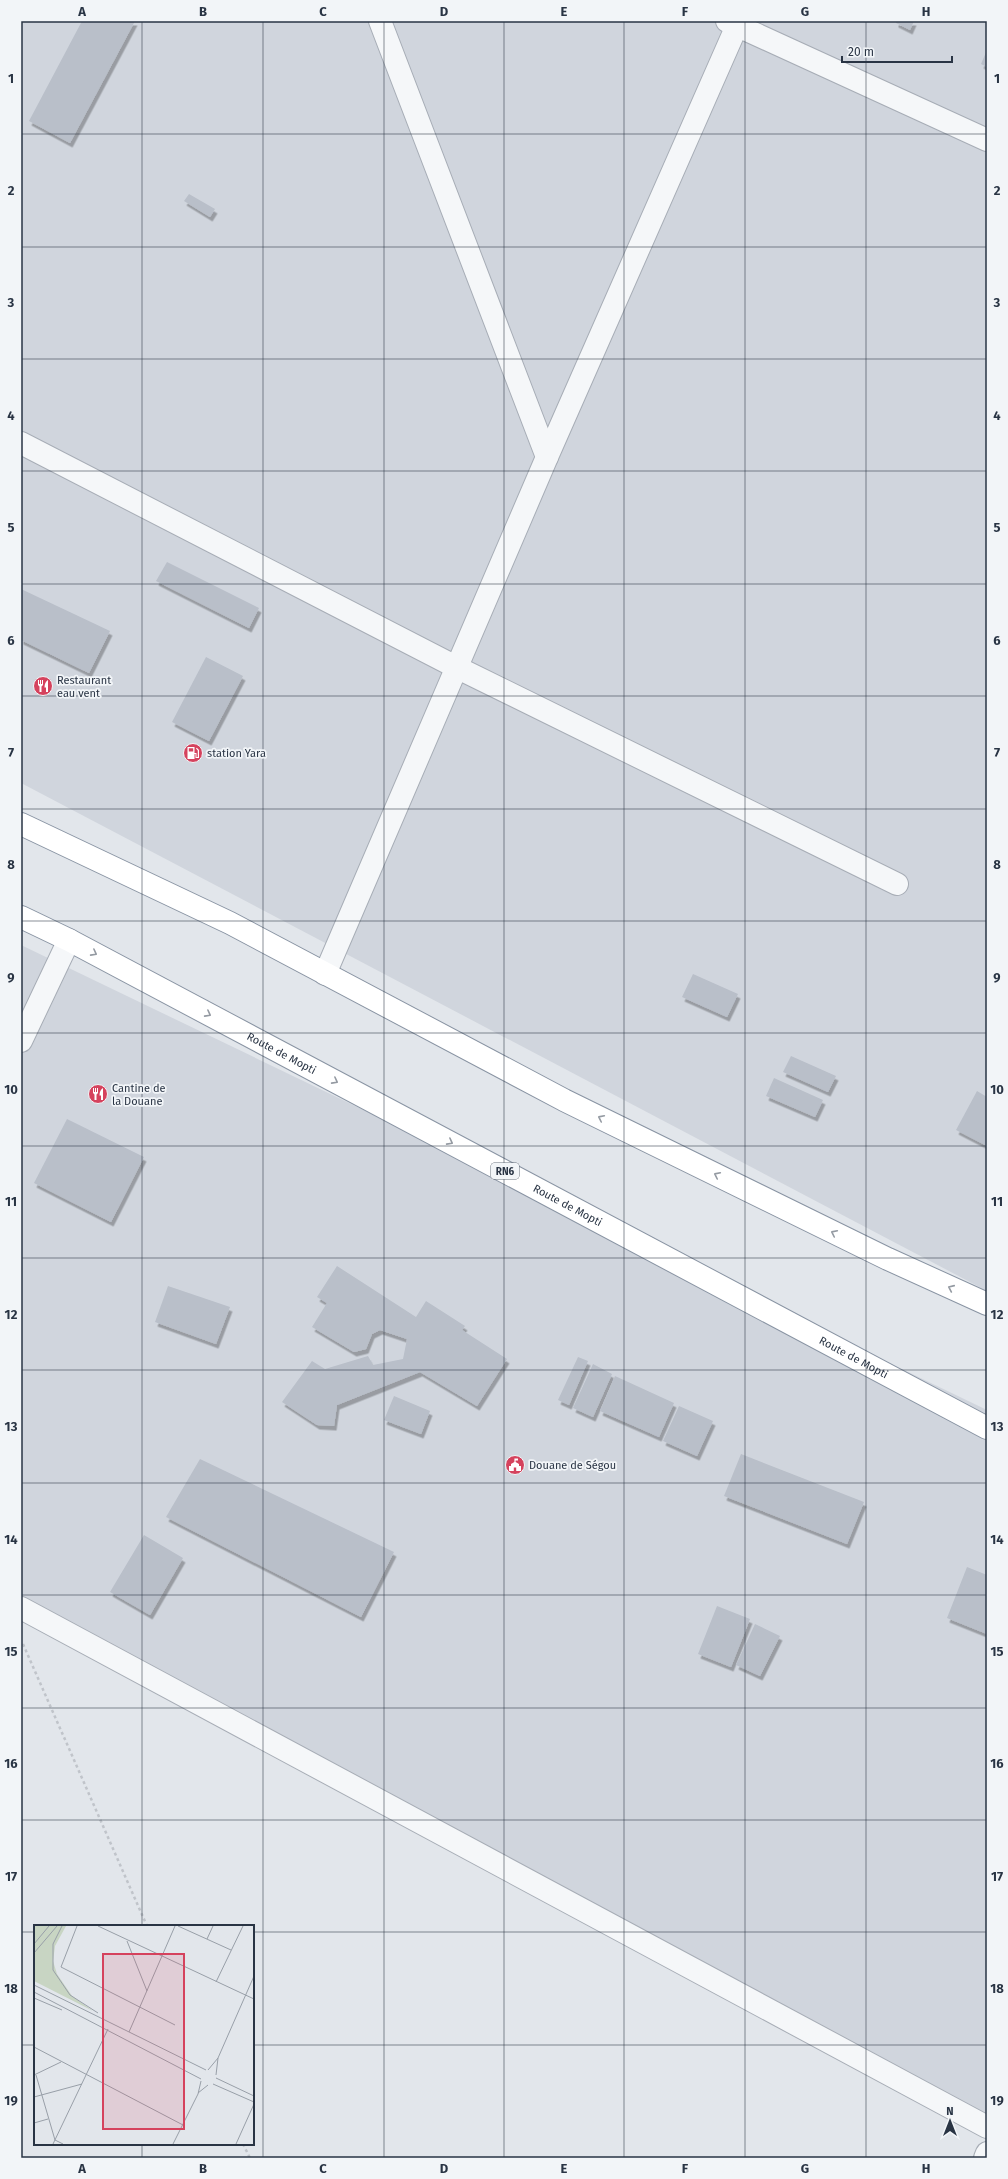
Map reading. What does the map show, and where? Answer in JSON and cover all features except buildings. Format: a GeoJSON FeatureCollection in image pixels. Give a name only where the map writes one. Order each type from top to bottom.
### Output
{"type":"FeatureCollection","features":[{"type":"Feature","properties":{"kind":"highway"},"geometry":{"type":"LineString","coordinates":[[21,807],[70,848]]}},
{"type":"Feature","properties":{"kind":"highway"},"geometry":{"type":"LineString","coordinates":[[21,824],[230,923],[564,1100],[888,1260],[987,1304]]}},
{"type":"Feature","properties":{"kind":"highway","name":"Route de Mopti"},"geometry":{"type":"LineString","coordinates":[[21,917],[68,940],[987,1428]]}},
{"type":"Feature","properties":{"kind":"street"},"geometry":{"type":"LineString","coordinates":[[380,21],[547,457]]}},
{"type":"Feature","properties":{"kind":"street"},"geometry":{"type":"LineString","coordinates":[[325,974],[458,668],[734,22],[987,140]]}},
{"type":"Feature","properties":{"kind":"street"},"geometry":{"type":"LineString","coordinates":[[21,442],[458,668],[897,884]]}},
{"type":"Feature","properties":{"kind":"street"},"geometry":{"type":"LineString","coordinates":[[21,1041],[68,940]]}},
{"type":"Feature","properties":{"kind":"street"},"geometry":{"type":"LineString","coordinates":[[21,1608],[987,2127]]}},
{"type":"Feature","properties":{"kind":"street"},"geometry":{"type":"LineString","coordinates":[[985,2158],[987,2154]]}},
{"type":"Feature","properties":{"kind":"path"},"geometry":{"type":"LineString","coordinates":[[21,1640],[147,1925]]}},
{"type":"Feature","properties":{"kind":"path"},"geometry":{"type":"LineString","coordinates":[[244,2145],[250,2158]]}},
{"type":"Feature","properties":{"kind":"shaded area"},"geometry":{"type":"Polygon","coordinates":[[[21,21],[987,21],[987,1291],[21,783],[21,21]]]}},
{"type":"Feature","properties":{"kind":"shaded area"},"geometry":{"type":"Polygon","coordinates":[[[21,945],[987,1410],[987,2127],[21,1608],[21,945]]]}},
{"type":"Feature","properties":{"kind":"place","name":"Restaurant eau vent"},"geometry":{"type":"Point","coordinates":[43,686]}},
{"type":"Feature","properties":{"kind":"place","name":"station Yara"},"geometry":{"type":"Point","coordinates":[193,753]}},
{"type":"Feature","properties":{"kind":"place","name":"Cantine de la Douane"},"geometry":{"type":"Point","coordinates":[98,1094]}},
{"type":"Feature","properties":{"kind":"place","name":"Douane de Ségou"},"geometry":{"type":"Point","coordinates":[515,1465]}}]}
